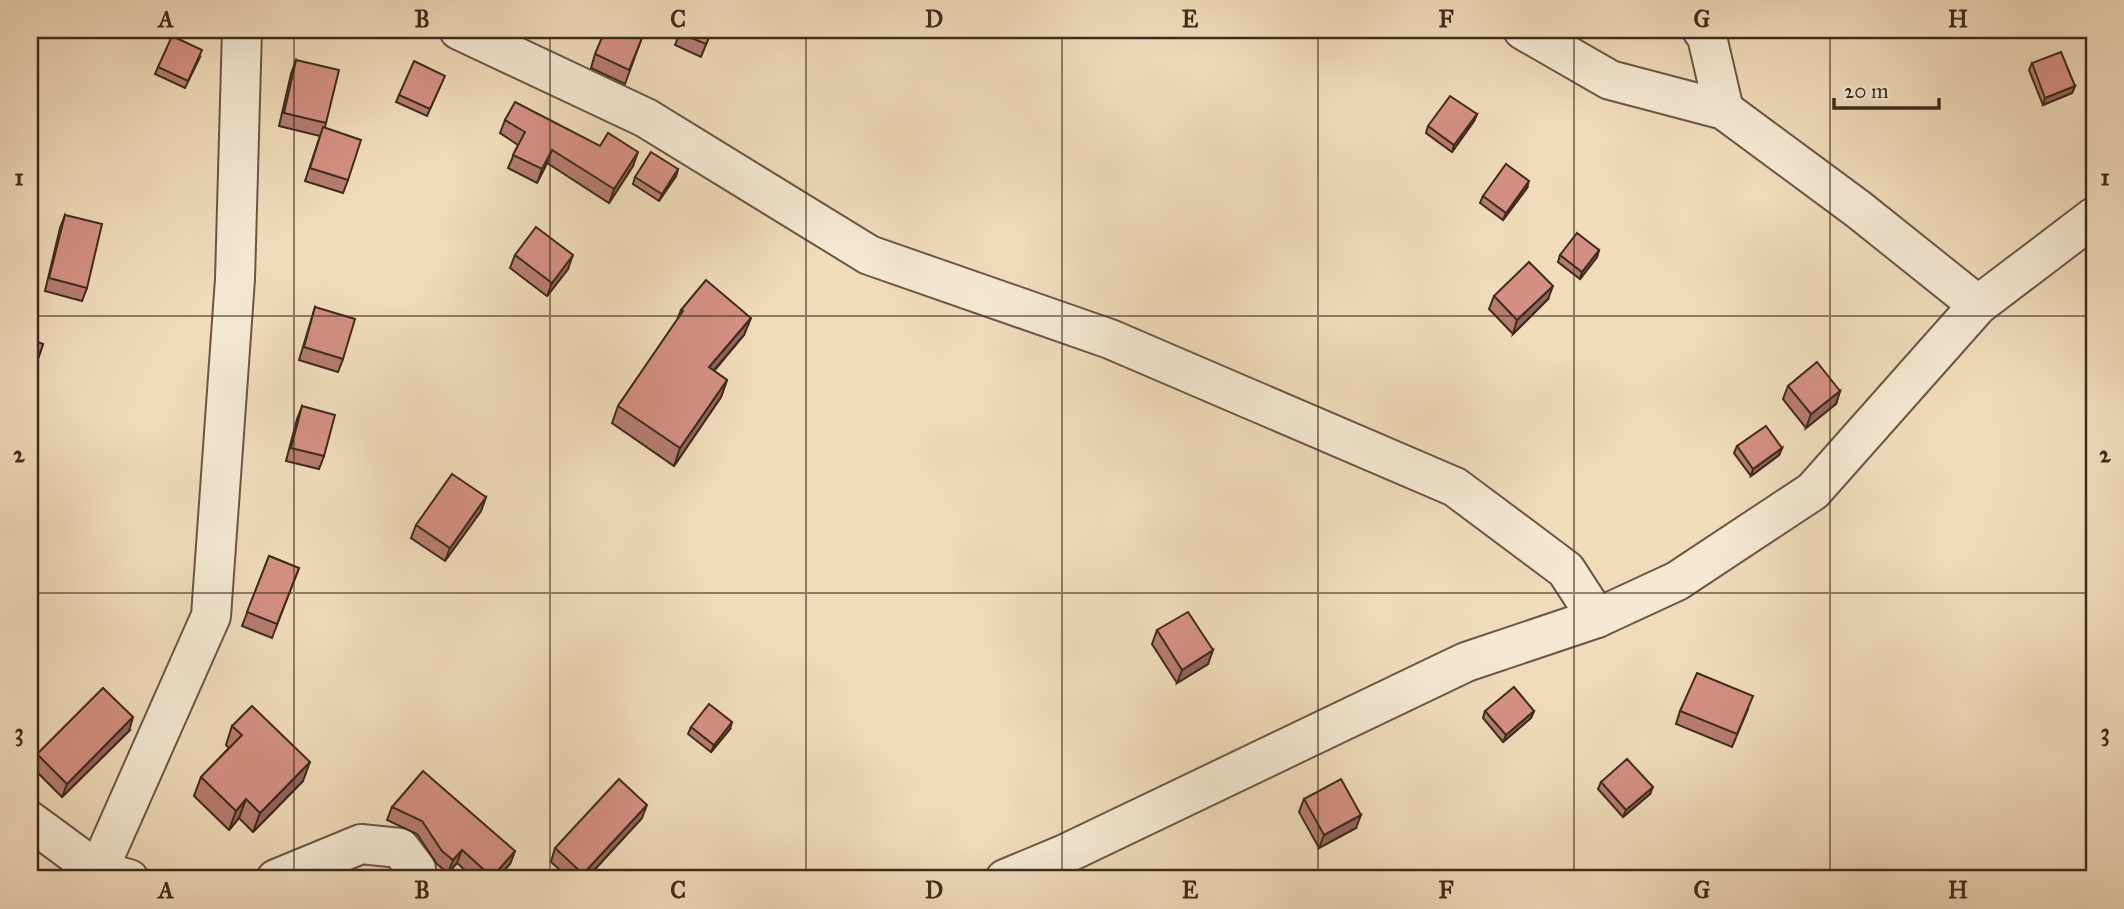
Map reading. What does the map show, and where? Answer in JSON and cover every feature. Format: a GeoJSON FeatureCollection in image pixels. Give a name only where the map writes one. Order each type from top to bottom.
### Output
{"type":"FeatureCollection","features":[{"type":"Feature","properties":{"kind":"street"},"geometry":{"type":"LineString","coordinates":[[30,821],[109,877],[211,616],[235,279],[242,30]]}},
{"type":"Feature","properties":{"kind":"street"},"geometry":{"type":"LineString","coordinates":[[459,30],[646,118],[869,256],[1110,339],[1455,487],[1566,570],[1597,618]]}},
{"type":"Feature","properties":{"kind":"street"},"geometry":{"type":"LineString","coordinates":[[1523,30],[1610,80],[1724,110],[1858,209],[1978,305]]}},
{"type":"Feature","properties":{"kind":"street"},"geometry":{"type":"LineString","coordinates":[[1702,30],[1707,37],[1724,110]]}},
{"type":"Feature","properties":{"kind":"street"},"geometry":{"type":"LineString","coordinates":[[1005,879],[1065,854],[1466,662],[1597,618],[1676,580],[1813,491],[1978,305],[2094,217]]}},
{"type":"Feature","properties":{"kind":"street"},"geometry":{"type":"LineString","coordinates":[[276,879],[361,845],[400,848],[416,869],[414,879]]}},
{"type":"Feature","properties":{"kind":"building"},"geometry":{"type":"Polygon","coordinates":[[[605,30],[645,30],[629,70],[595,54],[605,30]]]}},
{"type":"Feature","properties":{"kind":"building"},"geometry":{"type":"Polygon","coordinates":[[[681,30],[712,30],[706,44],[679,33],[681,30]]]}},
{"type":"Feature","properties":{"kind":"building"},"geometry":{"type":"Polygon","coordinates":[[[172,36],[202,50],[188,81],[158,67],[172,36]]]}},
{"type":"Feature","properties":{"kind":"building"},"geometry":{"type":"Polygon","coordinates":[[[2061,52],[2075,86],[2045,98],[2032,63],[2061,52]]]}},
{"type":"Feature","properties":{"kind":"building"},"geometry":{"type":"Polygon","coordinates":[[[296,60],[339,70],[326,123],[284,113],[296,60]]]}},
{"type":"Feature","properties":{"kind":"building"},"geometry":{"type":"Polygon","coordinates":[[[414,61],[445,76],[430,109],[399,95],[414,61]]]}},
{"type":"Feature","properties":{"kind":"building"},"geometry":{"type":"Polygon","coordinates":[[[1450,96],[1477,114],[1454,145],[1428,126],[1450,96]]]}},
{"type":"Feature","properties":{"kind":"building"},"geometry":{"type":"Polygon","coordinates":[[[515,102],[600,146],[608,133],[638,152],[614,189],[552,150],[542,169],[513,155],[525,132],[505,120],[515,102]]]}},
{"type":"Feature","properties":{"kind":"building"},"geometry":{"type":"Polygon","coordinates":[[[323,127],[361,140],[348,180],[310,168],[323,127]]]}},
{"type":"Feature","properties":{"kind":"building"},"geometry":{"type":"Polygon","coordinates":[[[651,152],[678,169],[662,194],[635,177],[651,152]]]}},
{"type":"Feature","properties":{"kind":"building"},"geometry":{"type":"Polygon","coordinates":[[[1506,164],[1529,181],[1506,213],[1483,196],[1506,164]]]}},
{"type":"Feature","properties":{"kind":"building"},"geometry":{"type":"Polygon","coordinates":[[[65,215],[102,224],[87,288],[49,278],[65,215]]]}},
{"type":"Feature","properties":{"kind":"building"},"geometry":{"type":"Polygon","coordinates":[[[536,227],[573,255],[552,283],[515,255],[536,227]]]}},
{"type":"Feature","properties":{"kind":"building"},"geometry":{"type":"Polygon","coordinates":[[[1577,233],[1599,250],[1582,272],[1560,255],[1577,233]]]}},
{"type":"Feature","properties":{"kind":"building"},"geometry":{"type":"Polygon","coordinates":[[[1529,262],[1553,286],[1517,320],[1494,296],[1529,262]]]}},
{"type":"Feature","properties":{"kind":"building"},"geometry":{"type":"Polygon","coordinates":[[[706,280],[751,318],[709,367],[727,380],[680,448],[618,406],[683,311],[681,310],[706,280]]]}},
{"type":"Feature","properties":{"kind":"building"},"geometry":{"type":"Polygon","coordinates":[[[315,307],[355,319],[343,359],[304,347],[315,307]]]}},
{"type":"Feature","properties":{"kind":"building"},"geometry":{"type":"Polygon","coordinates":[[[30,339],[43,344],[33,373],[30,372],[30,339]]]}},
{"type":"Feature","properties":{"kind":"building"},"geometry":{"type":"Polygon","coordinates":[[[1817,362],[1840,391],[1811,414],[1788,386],[1817,362]]]}},
{"type":"Feature","properties":{"kind":"building"},"geometry":{"type":"Polygon","coordinates":[[[302,406],[335,415],[324,456],[291,448],[302,406]]]}},
{"type":"Feature","properties":{"kind":"building"},"geometry":{"type":"Polygon","coordinates":[[[1766,426],[1782,448],[1753,469],[1737,446],[1766,426]]]}},
{"type":"Feature","properties":{"kind":"building"},"geometry":{"type":"Polygon","coordinates":[[[30,456],[37,459],[30,475],[30,456]]]}},
{"type":"Feature","properties":{"kind":"building"},"geometry":{"type":"Polygon","coordinates":[[[452,474],[486,497],[450,548],[416,525],[452,474]]]}},
{"type":"Feature","properties":{"kind":"building"},"geometry":{"type":"Polygon","coordinates":[[[269,556],[299,568],[277,624],[247,612],[269,556]]]}},
{"type":"Feature","properties":{"kind":"building"},"geometry":{"type":"Polygon","coordinates":[[[1188,612],[1213,650],[1182,670],[1157,630],[1188,612]]]}},
{"type":"Feature","properties":{"kind":"building"},"geometry":{"type":"Polygon","coordinates":[[[1697,673],[1753,696],[1737,734],[1680,711],[1697,673]]]}},
{"type":"Feature","properties":{"kind":"building"},"geometry":{"type":"Polygon","coordinates":[[[1514,687],[1534,711],[1506,735],[1485,711],[1514,687]]]}},
{"type":"Feature","properties":{"kind":"building"},"geometry":{"type":"Polygon","coordinates":[[[103,688],[133,717],[67,784],[37,754],[103,688]]]}},
{"type":"Feature","properties":{"kind":"building"},"geometry":{"type":"Polygon","coordinates":[[[709,704],[732,722],[714,745],[691,727],[709,704]]]}},
{"type":"Feature","properties":{"kind":"building"},"geometry":{"type":"Polygon","coordinates":[[[252,706],[310,762],[260,813],[246,799],[236,811],[201,777],[242,735],[232,726],[252,706]]]}},
{"type":"Feature","properties":{"kind":"building"},"geometry":{"type":"Polygon","coordinates":[[[1627,759],[1653,787],[1626,810],[1601,782],[1627,759]]]}},
{"type":"Feature","properties":{"kind":"building"},"geometry":{"type":"Polygon","coordinates":[[[423,771],[515,851],[492,877],[462,850],[453,860],[442,851],[422,821],[392,807],[423,771]]]}},
{"type":"Feature","properties":{"kind":"building"},"geometry":{"type":"Polygon","coordinates":[[[619,779],[647,805],[583,874],[555,848],[619,779]]]}},
{"type":"Feature","properties":{"kind":"building"},"geometry":{"type":"Polygon","coordinates":[[[1341,779],[1361,815],[1324,835],[1304,799],[1341,779]]]}}]}
